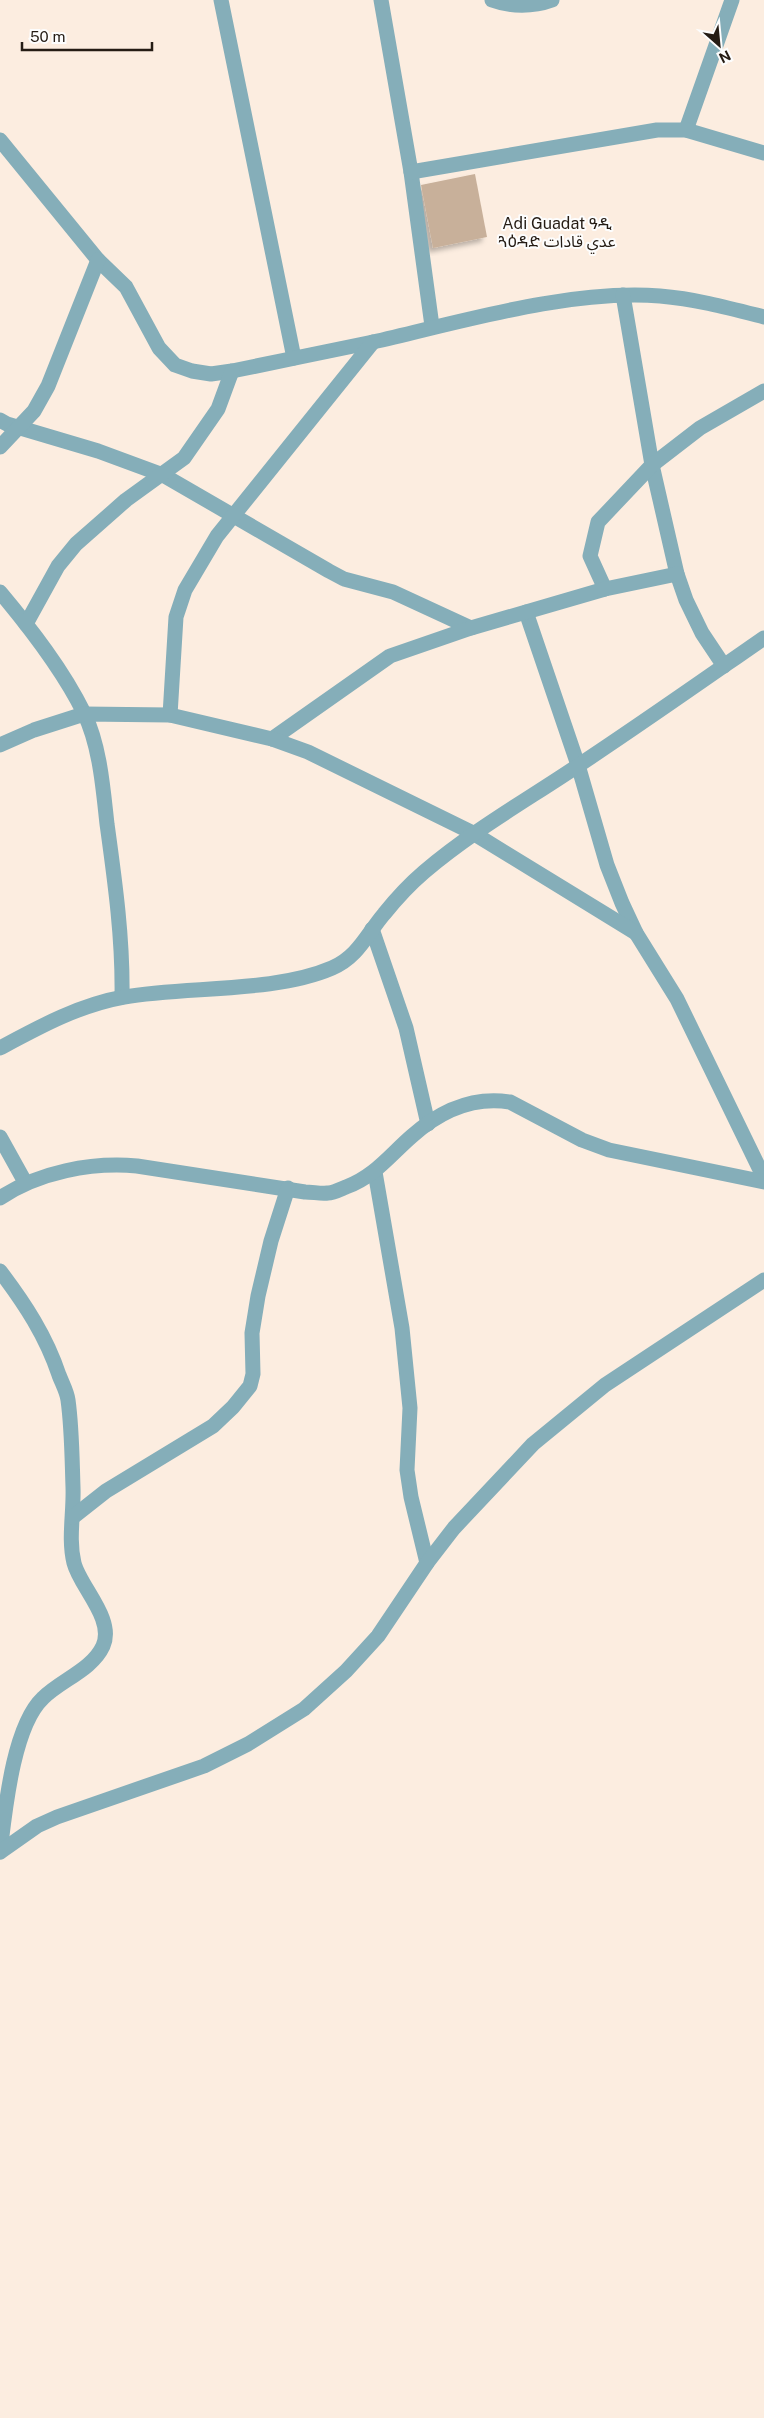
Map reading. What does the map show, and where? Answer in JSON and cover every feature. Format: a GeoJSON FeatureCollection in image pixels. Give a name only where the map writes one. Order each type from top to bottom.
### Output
{"type":"FeatureCollection","features":[{"type":"Feature","properties":{"kind":"street"},"geometry":{"type":"LineString","coordinates":[[221,0],[294,358]]}},
{"type":"Feature","properties":{"kind":"street"},"geometry":{"type":"LineString","coordinates":[[381,0],[411,172],[432,326]]}},
{"type":"Feature","properties":{"kind":"street"},"geometry":{"type":"LineString","coordinates":[[492,0],[502,4],[524,6],[552,0]]}},
{"type":"Feature","properties":{"kind":"street"},"geometry":{"type":"LineString","coordinates":[[686,130],[732,0]]}},
{"type":"Feature","properties":{"kind":"street"},"geometry":{"type":"LineString","coordinates":[[411,172],[657,130],[686,130],[764,153]]}},
{"type":"Feature","properties":{"kind":"street"},"geometry":{"type":"LineString","coordinates":[[0,140],[98,260],[126,287],[159,348],[175,365],[192,371],[211,374],[232,371],[374,342],[432,326],[558,302],[623,295],[698,300],[764,318]]}},
{"type":"Feature","properties":{"kind":"street"},"geometry":{"type":"LineString","coordinates":[[0,447],[34,411],[57,366],[98,260]]}},
{"type":"Feature","properties":{"kind":"street"},"geometry":{"type":"LineString","coordinates":[[623,295],[652,465],[677,574],[686,600],[702,633],[724,666]]}},
{"type":"Feature","properties":{"kind":"street"},"geometry":{"type":"LineString","coordinates":[[170,715],[176,617],[189,582],[217,536],[374,342]]}},
{"type":"Feature","properties":{"kind":"street"},"geometry":{"type":"LineString","coordinates":[[26,624],[58,566],[76,544],[126,500],[184,458],[218,409],[232,371]]}},
{"type":"Feature","properties":{"kind":"street"},"geometry":{"type":"LineString","coordinates":[[605,589],[590,556],[598,522],[652,465],[700,428],[764,392]]}},
{"type":"Feature","properties":{"kind":"street"},"geometry":{"type":"LineString","coordinates":[[0,420],[163,474],[232,517],[344,579],[393,592],[471,628]]}},
{"type":"Feature","properties":{"kind":"street"},"geometry":{"type":"LineString","coordinates":[[272,739],[390,656],[471,628],[605,589],[677,574]]}},
{"type":"Feature","properties":{"kind":"street"},"geometry":{"type":"LineString","coordinates":[[3,598],[26,624],[84,714],[95,750],[104,796],[122,930],[122,997]]}},
{"type":"Feature","properties":{"kind":"street"},"geometry":{"type":"LineString","coordinates":[[526,612],[578,765],[607,865],[636,933],[677,999],[764,1178]]}},
{"type":"Feature","properties":{"kind":"street"},"geometry":{"type":"LineString","coordinates":[[0,1048],[48,1023],[83,1008],[122,997],[247,985],[310,976],[334,967],[352,956],[365,942],[372,929],[384,914],[423,873],[473,833],[578,765],[764,638]]}},
{"type":"Feature","properties":{"kind":"street"},"geometry":{"type":"LineString","coordinates":[[0,745],[84,714],[170,715],[272,739],[308,752],[473,833],[636,933]]}},
{"type":"Feature","properties":{"kind":"street"},"geometry":{"type":"LineString","coordinates":[[372,929],[406,1028],[428,1124]]}},
{"type":"Feature","properties":{"kind":"street"},"geometry":{"type":"LineString","coordinates":[[0,1198],[25,1182],[88,1167],[111,1164],[137,1166],[305,1192],[330,1193],[356,1183],[375,1172],[440,1114],[462,1105],[484,1100],[510,1102],[582,1140],[609,1150],[764,1182]]}},
{"type":"Feature","properties":{"kind":"street"},"geometry":{"type":"LineString","coordinates":[[0,1137],[25,1182]]}},
{"type":"Feature","properties":{"kind":"street"},"geometry":{"type":"LineString","coordinates":[[375,1172],[402,1328],[410,1408],[408,1470],[411,1497],[427,1563]]}},
{"type":"Feature","properties":{"kind":"street"},"geometry":{"type":"LineString","coordinates":[[73,1517],[106,1491],[213,1426],[233,1407],[250,1386],[253,1374],[252,1333],[258,1296],[271,1241],[288,1188]]}},
{"type":"Feature","properties":{"kind":"street"},"geometry":{"type":"LineString","coordinates":[[0,1271],[25,1304],[49,1346],[68,1399],[74,1489],[71,1546],[75,1566],[96,1604],[106,1632],[103,1646],[93,1660],[43,1697],[31,1713],[18,1748],[2,1816],[0,1852]]}},
{"type":"Feature","properties":{"kind":"street"},"geometry":{"type":"LineString","coordinates":[[0,1852],[37,1826],[57,1817],[204,1766],[248,1744],[304,1709],[346,1671],[378,1636],[427,1563],[454,1528],[505,1473],[553,1427],[605,1386],[764,1280]]}},
{"type":"Feature","properties":{"kind":"building"},"geometry":{"type":"Polygon","coordinates":[[[475,174],[487,237],[433,248],[421,185],[475,174]]]}},
{"type":"Feature","properties":{"kind":"district","name":"Adi Guadat ዓዲ ጓዕዳድ عدي قادات"},"geometry":{"type":"Point","coordinates":[557,232]}}]}
